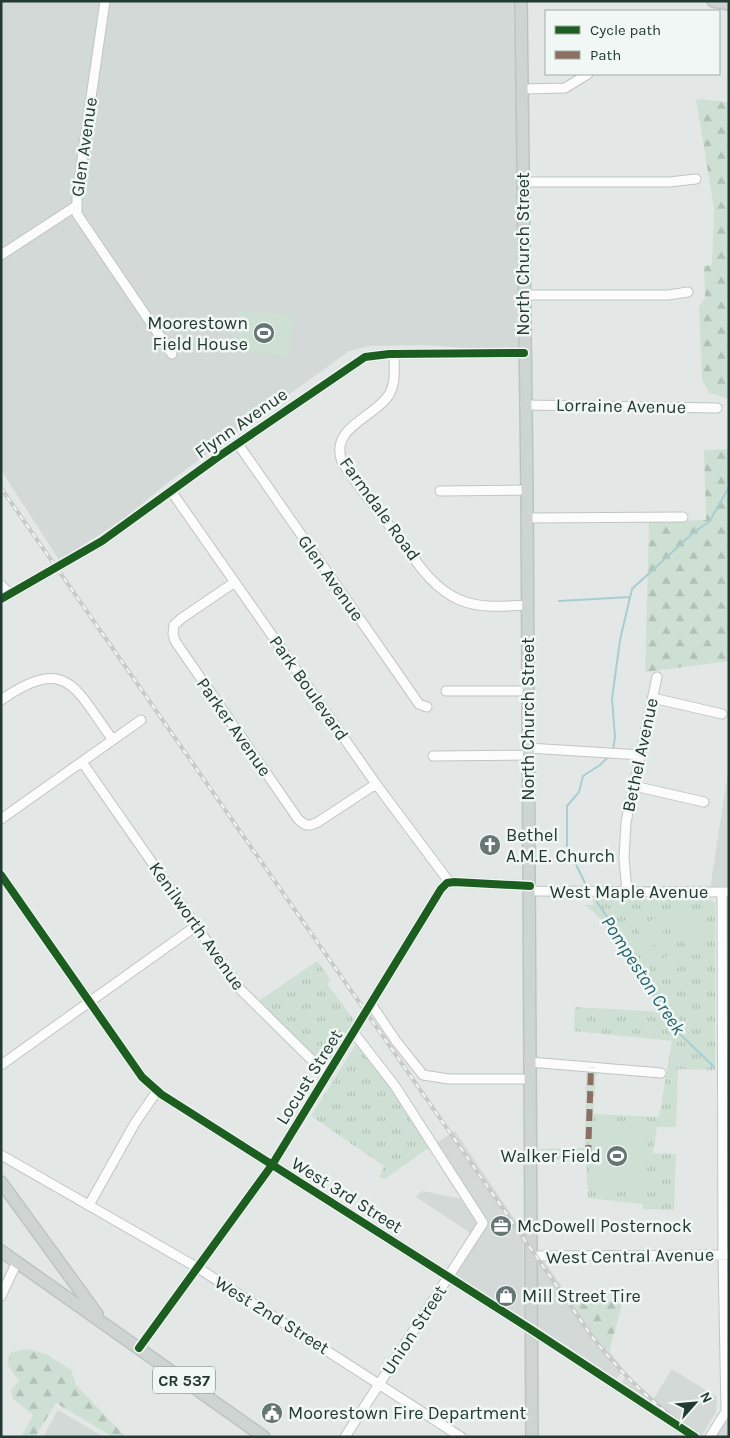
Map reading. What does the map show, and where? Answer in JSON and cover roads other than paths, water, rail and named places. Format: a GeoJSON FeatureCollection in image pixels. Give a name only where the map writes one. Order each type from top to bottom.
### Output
{"type":"FeatureCollection","features":[{"type":"Feature","properties":{"kind":"main road","name":"North Church Street"},"geometry":{"type":"LineString","coordinates":[[521,1],[528,604],[530,888],[528,1079],[532,1437]]}},
{"type":"Feature","properties":{"kind":"main road"},"geometry":{"type":"LineString","coordinates":[[713,1],[729,4]]}},
{"type":"Feature","properties":{"kind":"main road","name":"CR 537"},"geometry":{"type":"LineString","coordinates":[[1,1182],[104,1323]]}},
{"type":"Feature","properties":{"kind":"main road"},"geometry":{"type":"LineString","coordinates":[[1,1251],[61,1292],[67,1279],[61,1265]]}},
{"type":"Feature","properties":{"kind":"main road","name":"CR 537"},"geometry":{"type":"LineString","coordinates":[[61,1292],[264,1437]]}},
{"type":"Feature","properties":{"kind":"street","name":"Glen Avenue"},"geometry":{"type":"LineString","coordinates":[[105,1],[76,214],[172,354]]}},
{"type":"Feature","properties":{"kind":"street"},"geometry":{"type":"LineString","coordinates":[[523,89],[565,88],[586,75]]}},
{"type":"Feature","properties":{"kind":"street"},"geometry":{"type":"LineString","coordinates":[[523,182],[669,182],[696,179]]}},
{"type":"Feature","properties":{"kind":"street"},"geometry":{"type":"LineString","coordinates":[[1,255],[76,206]]}},
{"type":"Feature","properties":{"kind":"street"},"geometry":{"type":"LineString","coordinates":[[524,295],[668,295],[688,292]]}},
{"type":"Feature","properties":{"kind":"street","name":"Flynn Avenue"},"geometry":{"type":"LineString","coordinates":[[6,597],[87,551],[355,363],[371,355],[524,353]]}},
{"type":"Feature","properties":{"kind":"street","name":"Farmdale Road"},"geometry":{"type":"LineString","coordinates":[[394,354],[394,379],[390,393],[385,400],[343,436],[339,448],[342,462],[420,566],[442,589],[472,604],[493,606],[528,604]]}},
{"type":"Feature","properties":{"kind":"street","name":"Lorraine Avenue"},"geometry":{"type":"LineString","coordinates":[[525,405],[717,408]]}},
{"type":"Feature","properties":{"kind":"street","name":"Glen Avenue"},"geometry":{"type":"LineString","coordinates":[[238,444],[419,704],[427,707]]}},
{"type":"Feature","properties":{"kind":"street"},"geometry":{"type":"LineString","coordinates":[[440,490],[527,490]]}},
{"type":"Feature","properties":{"kind":"street","name":"Park Boulevard"},"geometry":{"type":"LineString","coordinates":[[171,491],[376,784],[450,882]]}},
{"type":"Feature","properties":{"kind":"street"},"geometry":{"type":"LineString","coordinates":[[527,518],[683,516]]}},
{"type":"Feature","properties":{"kind":"street","name":"Parker Avenue"},"geometry":{"type":"LineString","coordinates":[[236,582],[182,618],[174,629],[173,637],[182,653],[301,822],[309,826],[313,825],[376,784]]}},
{"type":"Feature","properties":{"kind":"street"},"geometry":{"type":"LineString","coordinates":[[1,585],[6,597]]}},
{"type":"Feature","properties":{"kind":"street","name":"Bethel Avenue"},"geometry":{"type":"LineString","coordinates":[[627,892],[625,830],[657,677]]}},
{"type":"Feature","properties":{"kind":"street"},"geometry":{"type":"LineString","coordinates":[[1,700],[24,684],[36,679],[49,678],[61,680],[73,686],[83,696],[113,740]]}},
{"type":"Feature","properties":{"kind":"street"},"geometry":{"type":"LineString","coordinates":[[446,691],[528,691]]}},
{"type":"Feature","properties":{"kind":"street"},"geometry":{"type":"LineString","coordinates":[[653,698],[722,714]]}},
{"type":"Feature","properties":{"kind":"street"},"geometry":{"type":"LineString","coordinates":[[1,819],[141,720]]}},
{"type":"Feature","properties":{"kind":"street"},"geometry":{"type":"LineString","coordinates":[[433,756],[528,752],[640,755]]}},
{"type":"Feature","properties":{"kind":"street","name":"Kenilworth Avenue"},"geometry":{"type":"LineString","coordinates":[[82,762],[248,998],[328,1076]]}},
{"type":"Feature","properties":{"kind":"street"},"geometry":{"type":"LineString","coordinates":[[634,786],[704,802]]}},
{"type":"Feature","properties":{"kind":"street","name":"West 3rd Street"},"geometry":{"type":"LineString","coordinates":[[1,875],[142,1077],[157,1091],[532,1330],[695,1437]]}},
{"type":"Feature","properties":{"kind":"street"},"geometry":{"type":"LineString","coordinates":[[450,882],[530,888]]}},
{"type":"Feature","properties":{"kind":"street","name":"Locust Street"},"geometry":{"type":"LineString","coordinates":[[139,1348],[272,1165],[328,1076],[437,893],[450,882]]}},
{"type":"Feature","properties":{"kind":"street","name":"West Maple Avenue"},"geometry":{"type":"LineString","coordinates":[[530,888],[627,892],[726,892]]}},
{"type":"Feature","properties":{"kind":"street"},"geometry":{"type":"LineString","coordinates":[[710,1437],[727,1409],[726,892]]}},
{"type":"Feature","properties":{"kind":"street"},"geometry":{"type":"LineString","coordinates":[[1,1065],[196,926]]}},
{"type":"Feature","properties":{"kind":"street"},"geometry":{"type":"LineString","coordinates":[[371,1004],[396,1041],[423,1075],[449,1079],[528,1079]]}},
{"type":"Feature","properties":{"kind":"street","name":"Union Street"},"geometry":{"type":"LineString","coordinates":[[345,1437],[483,1223],[395,1086],[354,1033]]}},
{"type":"Feature","properties":{"kind":"street"},"geometry":{"type":"LineString","coordinates":[[529,1062],[661,1073]]}},
{"type":"Feature","properties":{"kind":"street"},"geometry":{"type":"LineString","coordinates":[[89,1205],[136,1123],[157,1091]]}},
{"type":"Feature","properties":{"kind":"street","name":"West 2nd Street"},"geometry":{"type":"LineString","coordinates":[[1,1155],[198,1268],[461,1437]]}},
{"type":"Feature","properties":{"kind":"street","name":"West Central Avenue"},"geometry":{"type":"LineString","coordinates":[[531,1256],[726,1255]]}},
{"type":"Feature","properties":{"kind":"street"},"geometry":{"type":"LineString","coordinates":[[1,1296],[18,1262]]}},
{"type":"Feature","properties":{"kind":"waterway","name":"Pompeston Creek"},"geometry":{"type":"LineString","coordinates":[[613,749],[615,737],[612,699],[620,640],[632,589],[694,532],[709,522],[729,487]]}},
{"type":"Feature","properties":{"kind":"waterway"},"geometry":{"type":"LineString","coordinates":[[559,601],[630,597]]}},
{"type":"Feature","properties":{"kind":"waterway","name":"Pompeston Creek"},"geometry":{"type":"LineString","coordinates":[[585,883],[567,846],[567,806],[579,792],[583,776],[600,765],[608,757]]}},
{"type":"Feature","properties":{"kind":"waterway","name":"Pompeston Creek"},"geometry":{"type":"LineString","coordinates":[[597,902],[644,972],[680,1034],[714,1067]]}},
{"type":"Feature","properties":{"kind":"railway"},"geometry":{"type":"LineString","coordinates":[[1,488],[593,1338],[617,1366],[656,1404],[701,1437]]}},
{"type":"Feature","properties":{"kind":"place","name":"Moorestown Field House"},"geometry":{"type":"Point","coordinates":[264,333]}},
{"type":"Feature","properties":{"kind":"place","name":"Bethel A.M.E. Church"},"geometry":{"type":"Point","coordinates":[490,845]}},
{"type":"Feature","properties":{"kind":"place","name":"Walker Field"},"geometry":{"type":"Point","coordinates":[617,1156]}},
{"type":"Feature","properties":{"kind":"place","name":"McDowell Posternock"},"geometry":{"type":"Point","coordinates":[501,1226]}},
{"type":"Feature","properties":{"kind":"place","name":"Mill Street Tire"},"geometry":{"type":"Point","coordinates":[506,1296]}},
{"type":"Feature","properties":{"kind":"place","name":"Moorestown Fire Department"},"geometry":{"type":"Point","coordinates":[272,1413]}}]}
